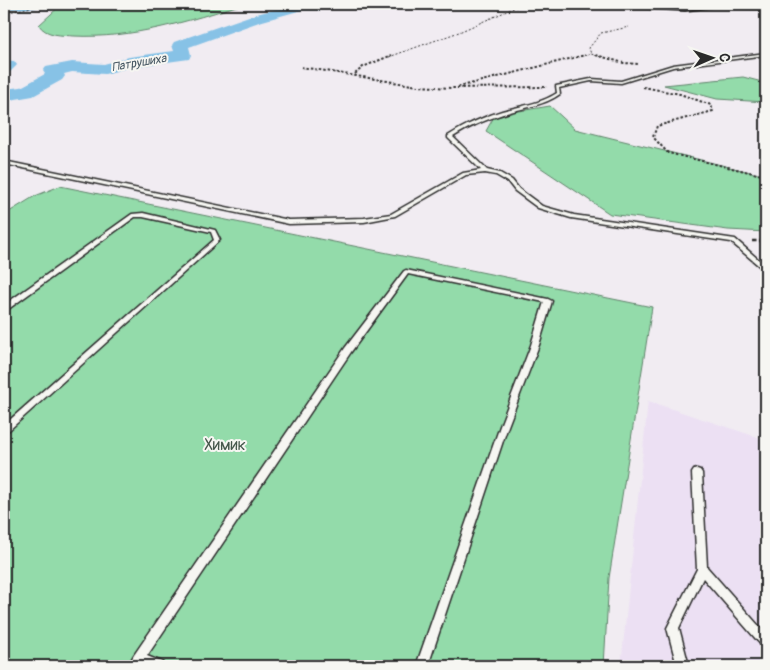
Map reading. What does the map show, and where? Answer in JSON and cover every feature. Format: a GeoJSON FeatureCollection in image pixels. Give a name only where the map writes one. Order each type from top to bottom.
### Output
{"type":"FeatureCollection","features":[{"type":"Feature","properties":{"kind":"street"},"geometry":{"type":"LineString","coordinates":[[611,4],[685,8],[715,4],[766,6]]}},
{"type":"Feature","properties":{"kind":"lane"},"geometry":{"type":"LineString","coordinates":[[485,171],[450,136],[469,124],[513,109],[537,105],[551,99],[559,93],[557,87],[591,80],[622,82],[673,66],[766,54]]}},
{"type":"Feature","properties":{"kind":"lane"},"geometry":{"type":"LineString","coordinates":[[4,164],[289,222],[364,220],[393,215],[465,174],[485,171],[498,174],[510,181],[517,190],[540,207],[573,217],[733,240],[766,269]]}},
{"type":"Feature","properties":{"kind":"lane"},"geometry":{"type":"LineString","coordinates":[[4,308],[134,214],[213,230],[217,240],[4,430]]}},
{"type":"Feature","properties":{"kind":"lane"},"geometry":{"type":"LineString","coordinates":[[158,666],[136,663],[348,350],[406,272],[548,301],[535,345],[504,426],[422,666]]}},
{"type":"Feature","properties":{"kind":"lane"},"geometry":{"type":"LineString","coordinates":[[683,666],[673,628],[702,569],[697,473]]}},
{"type":"Feature","properties":{"kind":"lane"},"geometry":{"type":"LineString","coordinates":[[702,569],[766,642]]}},
{"type":"Feature","properties":{"kind":"path"},"geometry":{"type":"LineString","coordinates":[[4,13],[46,4]]}},
{"type":"Feature","properties":{"kind":"path"},"geometry":{"type":"LineString","coordinates":[[412,4],[447,4]]}},
{"type":"Feature","properties":{"kind":"path"},"geometry":{"type":"LineString","coordinates":[[355,74],[363,67],[424,43],[459,32],[523,4]]}},
{"type":"Feature","properties":{"kind":"path"},"geometry":{"type":"LineString","coordinates":[[591,54],[589,48],[601,33],[629,27]]}},
{"type":"Feature","properties":{"kind":"path"},"geometry":{"type":"LineString","coordinates":[[452,88],[591,54],[624,63],[643,64]]}},
{"type":"Feature","properties":{"kind":"path"},"geometry":{"type":"LineString","coordinates":[[302,67],[355,74],[418,86],[452,88],[557,87]]}},
{"type":"Feature","properties":{"kind":"path"},"geometry":{"type":"LineString","coordinates":[[622,82],[680,94],[711,105],[713,111],[658,126],[653,138],[668,153],[766,176]]}},
{"type":"Feature","properties":{"kind":"shaded area"},"geometry":{"type":"Polygon","coordinates":[[[648,401],[766,440],[766,666],[621,666],[648,401]]]}},
{"type":"Feature","properties":{"kind":"green space"},"geometry":{"type":"Polygon","coordinates":[[[62,4],[243,4],[160,28],[118,35],[59,35],[42,29],[39,25],[62,4]]]}},
{"type":"Feature","properties":{"kind":"green space"},"geometry":{"type":"Polygon","coordinates":[[[743,77],[766,83],[766,102],[717,99],[664,85],[743,77]]]}},
{"type":"Feature","properties":{"kind":"green space"},"geometry":{"type":"Polygon","coordinates":[[[550,106],[575,129],[766,176],[766,232],[728,230],[610,214],[486,131],[495,115],[550,106]]]}},
{"type":"Feature","properties":{"kind":"green space","name":"Химик"},"geometry":{"type":"Polygon","coordinates":[[[60,186],[652,307],[609,578],[604,666],[4,666],[4,215],[35,196],[60,186]]]}},
{"type":"Feature","properties":{"kind":"waterway"},"geometry":{"type":"LineString","coordinates":[[4,5],[35,4]]}},
{"type":"Feature","properties":{"kind":"waterway","name":"Патрушиха"},"geometry":{"type":"LineString","coordinates":[[4,95],[26,92],[56,76],[52,71],[72,67],[105,69],[129,62],[183,55],[180,45],[254,19],[302,6],[330,6],[330,4]]}},
{"type":"Feature","properties":{"kind":"waterway"},"geometry":{"type":"LineString","coordinates":[[4,65],[8,65],[4,68]]}}]}
